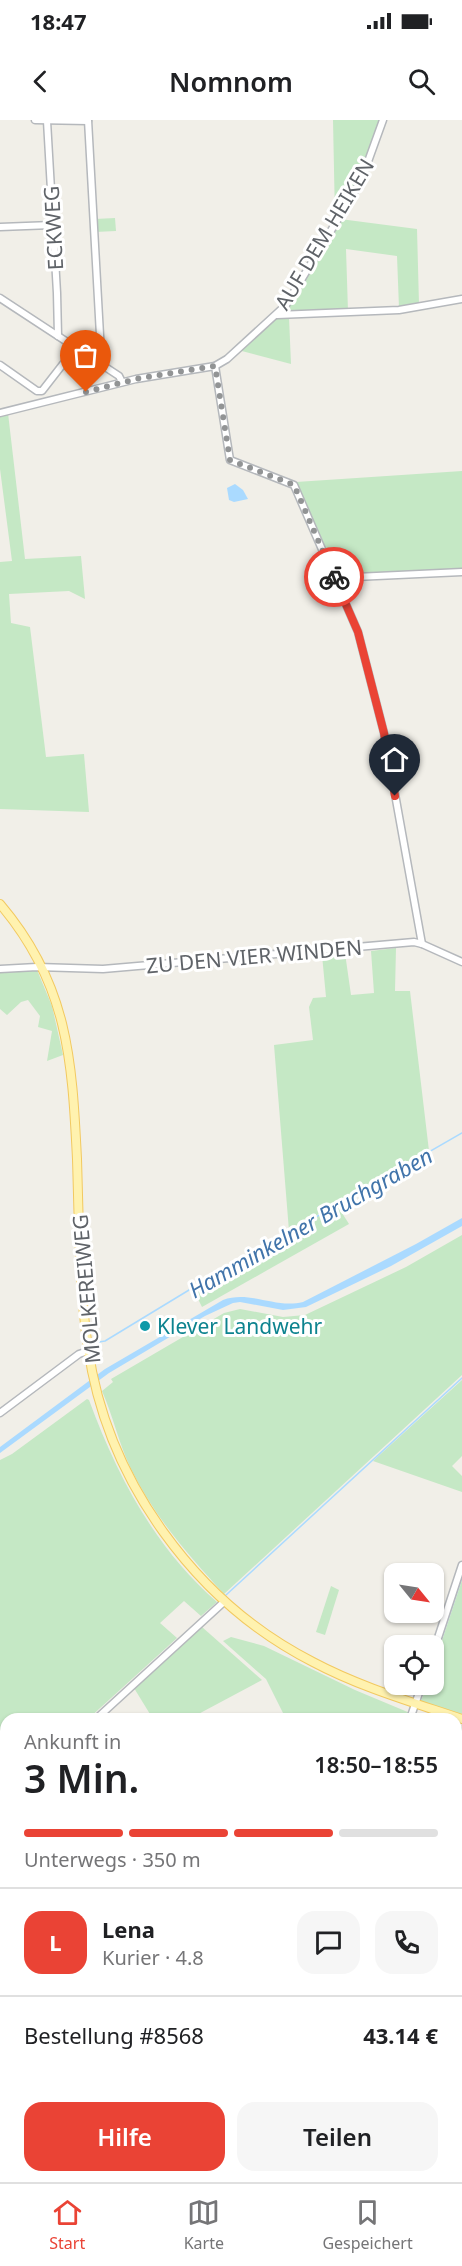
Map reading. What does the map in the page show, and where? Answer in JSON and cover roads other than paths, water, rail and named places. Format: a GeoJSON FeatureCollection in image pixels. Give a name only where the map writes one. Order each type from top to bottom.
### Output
{"type":"FeatureCollection","features":[{"type":"Feature","properties":{"kind":"main road","name":"MOLKEREIWEG"},"geometry":{"type":"LineString","coordinates":[[0,904],[20,929],[42,967],[64,1028],[72,1070],[84,1314],[88,1351],[96,1387],[115,1444],[140,1496],[195,1572],[225,1601],[264,1632],[312,1662],[360,1683],[445,1713]]}},
{"type":"Feature","properties":{"kind":"street"},"geometry":{"type":"LineString","coordinates":[[35,120],[88,120],[101,353],[98,362]]}},
{"type":"Feature","properties":{"kind":"street","name":"AUF DEM HEIKEN"},"geometry":{"type":"LineString","coordinates":[[0,413],[122,382],[215,366],[227,359],[256,330],[286,305],[361,181],[383,120]]}},
{"type":"Feature","properties":{"kind":"street","name":"ECKWEG"},"geometry":{"type":"LineString","coordinates":[[47,121],[57,293],[57,336]]}},
{"type":"Feature","properties":{"kind":"street"},"geometry":{"type":"LineString","coordinates":[[0,226],[52,225]]}},
{"type":"Feature","properties":{"kind":"street"},"geometry":{"type":"LineString","coordinates":[[0,298],[119,376],[122,382]]}},
{"type":"Feature","properties":{"kind":"street"},"geometry":{"type":"LineString","coordinates":[[276,315],[399,310],[462,299]]}},
{"type":"Feature","properties":{"kind":"street"},"geometry":{"type":"LineString","coordinates":[[0,365],[37,391],[42,391],[63,364]]}},
{"type":"Feature","properties":{"kind":"street"},"geometry":{"type":"LineString","coordinates":[[215,366],[230,460],[294,485],[358,632],[384,733],[422,944]]}},
{"type":"Feature","properties":{"kind":"street"},"geometry":{"type":"LineString","coordinates":[[334,578],[462,572]]}},
{"type":"Feature","properties":{"kind":"street","name":"ZU DEN VIER WINDEN"},"geometry":{"type":"LineString","coordinates":[[0,969],[42,967],[104,969],[414,942],[462,962]]}},
{"type":"Feature","properties":{"kind":"street"},"geometry":{"type":"LineString","coordinates":[[0,1413],[79,1354],[88,1351]]}},
{"type":"Feature","properties":{"kind":"street"},"geometry":{"type":"LineString","coordinates":[[439,1635],[462,1566]]}},
{"type":"Feature","properties":{"kind":"street"},"geometry":{"type":"LineString","coordinates":[[103,1713],[225,1601]]}},
{"type":"Feature","properties":{"kind":"street"},"geometry":{"type":"LineString","coordinates":[[412,1713],[419,1695]]}},
{"type":"Feature","properties":{"kind":"water"},"geometry":{"type":"Polygon","coordinates":[[[235,484],[243,490],[248,499],[234,502],[229,500],[227,488],[235,484]]]}},
{"type":"Feature","properties":{"kind":"water"},"geometry":{"type":"Polygon","coordinates":[[[462,1218],[462,1226],[391,1266],[306,1307],[283,1310],[240,1302],[205,1316],[109,1373],[0,1453],[0,1447],[105,1369],[223,1300],[243,1297],[293,1304],[303,1302],[462,1218]]]}},
{"type":"Feature","properties":{"kind":"waterway","name":"Hamminkelner Bruchgraben"},"geometry":{"type":"LineString","coordinates":[[93,1343],[105,1341],[194,1287],[462,1133]]}},
{"type":"Feature","properties":{"kind":"waterway"},"geometry":{"type":"LineString","coordinates":[[226,1595],[462,1378]]}},
{"type":"Feature","properties":{"kind":"waterway"},"geometry":{"type":"LineString","coordinates":[[443,1635],[462,1577]]}},
{"type":"Feature","properties":{"kind":"waterway"},"geometry":{"type":"LineString","coordinates":[[420,1700],[422,1695]]}},
{"type":"Feature","properties":{"kind":"place","name":"Klever Landwehr"},"geometry":{"type":"Point","coordinates":[145,1326]}}]}
